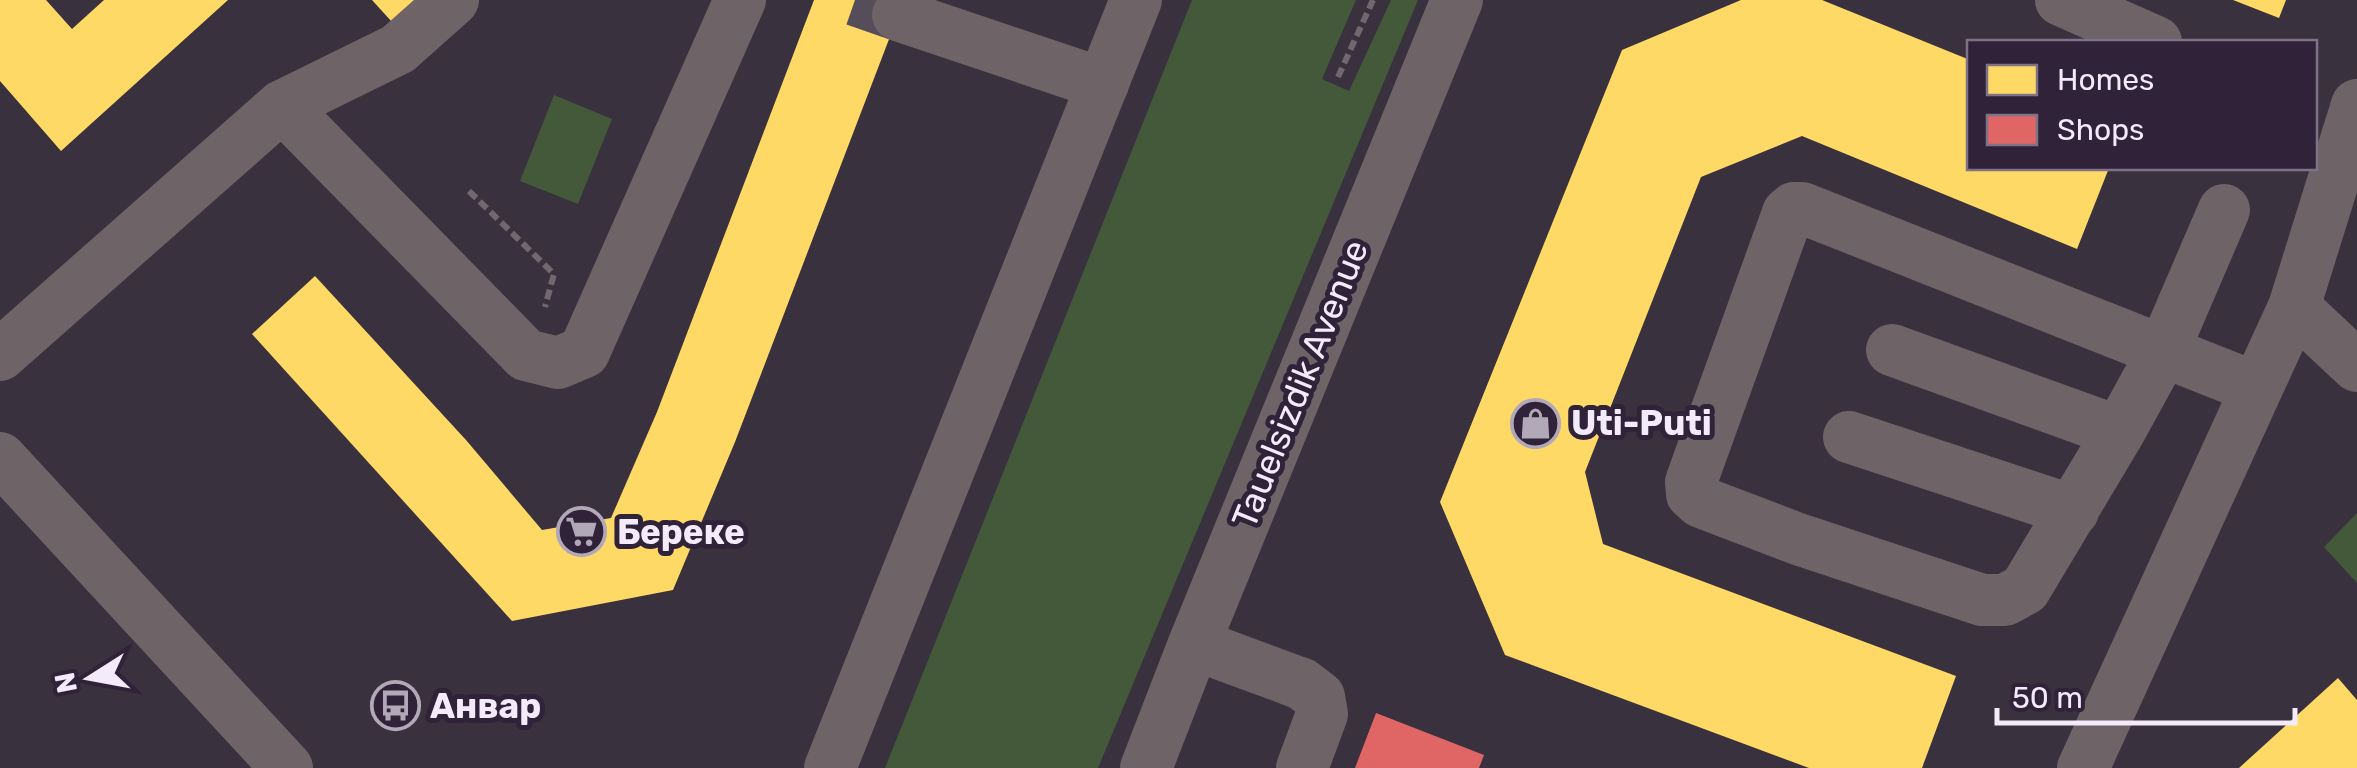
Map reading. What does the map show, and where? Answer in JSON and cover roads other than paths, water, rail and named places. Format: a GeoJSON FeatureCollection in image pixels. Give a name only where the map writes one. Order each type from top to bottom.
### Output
{"type":"FeatureCollection","features":[{"type":"Feature","properties":{"kind":"street"},"geometry":{"type":"LineString","coordinates":[[0,355],[282,106],[398,49],[453,0]]}},
{"type":"Feature","properties":{"kind":"street"},"geometry":{"type":"LineString","coordinates":[[282,106],[526,355],[558,363],[584,352],[740,0]]}},
{"type":"Feature","properties":{"kind":"street"},"geometry":{"type":"LineString","coordinates":[[830,768],[1136,0]]}},
{"type":"Feature","properties":{"kind":"street","name":"Tauelsizdik Avenue"},"geometry":{"type":"LineString","coordinates":[[1146,768],[1457,0]]}},
{"type":"Feature","properties":{"kind":"street"},"geometry":{"type":"LineString","coordinates":[[2061,0],[2151,40]]}},
{"type":"Feature","properties":{"kind":"street"},"geometry":{"type":"LineString","coordinates":[[898,15],[1103,84]]}},
{"type":"Feature","properties":{"kind":"street"},"geometry":{"type":"LineString","coordinates":[[2082,768],[2294,307],[2340,116]]}},
{"type":"Feature","properties":{"kind":"street"},"geometry":{"type":"LineString","coordinates":[[2224,210],[2164,352],[2026,589],[2005,600],[1982,600],[1798,539],[1702,502],[1692,494],[1691,482],[1788,213],[1794,208],[1802,208],[2164,352],[2256,388]]}},
{"type":"Feature","properties":{"kind":"street"},"geometry":{"type":"LineString","coordinates":[[2294,307],[2357,366]]}},
{"type":"Feature","properties":{"kind":"street"},"geometry":{"type":"LineString","coordinates":[[1892,350],[2119,432]]}},
{"type":"Feature","properties":{"kind":"street"},"geometry":{"type":"LineString","coordinates":[[1849,436],[2073,511]]}},
{"type":"Feature","properties":{"kind":"street"},"geometry":{"type":"LineString","coordinates":[[0,458],[287,768]]}},
{"type":"Feature","properties":{"kind":"street"},"geometry":{"type":"LineString","coordinates":[[1194,644],[1302,684],[1319,697],[1322,714],[1302,768]]}},
{"type":"Feature","properties":{"kind":"tunnel"},"geometry":{"type":"LineString","coordinates":[[855,0],[898,15]]}},
{"type":"Feature","properties":{"kind":"place","name":"Uti-Puti"},"geometry":{"type":"Point","coordinates":[1536,423]}},
{"type":"Feature","properties":{"kind":"place","name":"Береке"},"geometry":{"type":"Point","coordinates":[582,532]}},
{"type":"Feature","properties":{"kind":"place","name":"Анвар"},"geometry":{"type":"Point","coordinates":[395,706]}}]}
